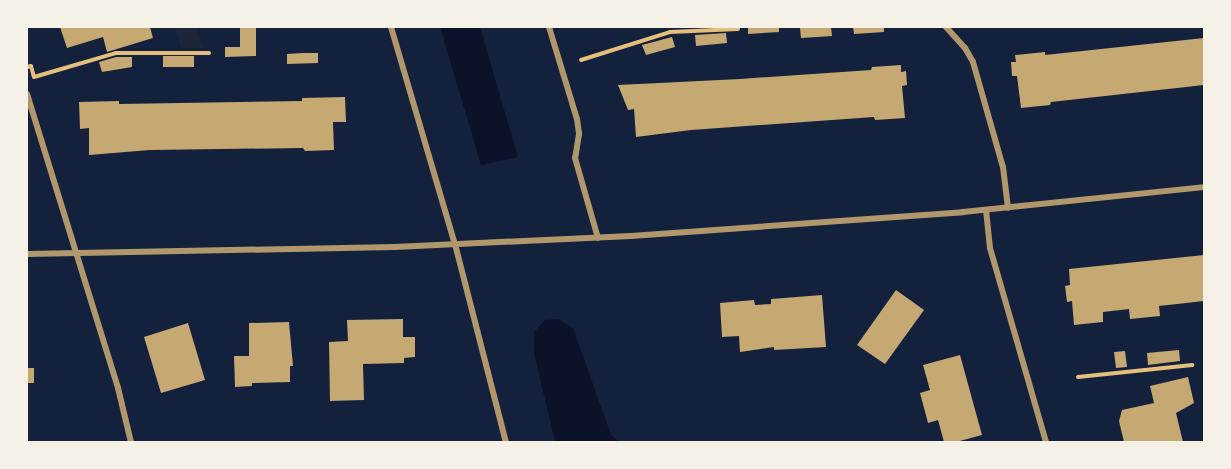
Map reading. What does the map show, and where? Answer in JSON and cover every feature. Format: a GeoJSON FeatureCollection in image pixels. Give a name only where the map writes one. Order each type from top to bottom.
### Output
{"type":"FeatureCollection","features":[{"type":"Feature","properties":{"kind":"street"},"geometry":{"type":"LineString","coordinates":[[391,27],[455,244],[506,442]]}},
{"type":"Feature","properties":{"kind":"street"},"geometry":{"type":"LineString","coordinates":[[549,27],[577,119],[579,134],[575,158],[598,238]]}},
{"type":"Feature","properties":{"kind":"street"},"geometry":{"type":"LineString","coordinates":[[946,27],[969,53],[973,62],[1003,167],[1008,208]]}},
{"type":"Feature","properties":{"kind":"street"},"geometry":{"type":"LineString","coordinates":[[27,94],[131,442]]}},
{"type":"Feature","properties":{"kind":"street"},"geometry":{"type":"LineString","coordinates":[[27,254],[455,244],[598,238],[796,226],[1008,208],[1204,187]]}},
{"type":"Feature","properties":{"kind":"street"},"geometry":{"type":"LineString","coordinates":[[986,210],[990,248],[1046,442]]}},
{"type":"Feature","properties":{"kind":"path"},"geometry":{"type":"LineString","coordinates":[[591,56],[670,32],[738,28]]}},
{"type":"Feature","properties":{"kind":"path"},"geometry":{"type":"LineString","coordinates":[[27,67],[31,66],[34,77],[116,53],[209,53]]}},
{"type":"Feature","properties":{"kind":"path"},"geometry":{"type":"LineString","coordinates":[[1078,377],[1192,364]]}},
{"type":"Feature","properties":{"kind":"shaded area"},"geometry":{"type":"Polygon","coordinates":[[[175,27],[196,27],[203,48],[181,48],[175,27]]]}},
{"type":"Feature","properties":{"kind":"shaded area"},"geometry":{"type":"Polygon","coordinates":[[[440,27],[480,27],[518,157],[481,165],[440,27]]]}},
{"type":"Feature","properties":{"kind":"shaded area"},"geometry":{"type":"Polygon","coordinates":[[[559,319],[573,328],[611,435],[619,442],[555,442],[534,353],[534,332],[545,320],[559,319]]]}},
{"type":"Feature","properties":{"kind":"building"},"geometry":{"type":"Polygon","coordinates":[[[60,27],[150,27],[153,38],[107,52],[103,37],[67,48],[60,27]]]}},
{"type":"Feature","properties":{"kind":"building"},"geometry":{"type":"Polygon","coordinates":[[[256,27],[256,56],[225,57],[225,47],[240,47],[240,28],[256,27]]]}},
{"type":"Feature","properties":{"kind":"building"},"geometry":{"type":"Polygon","coordinates":[[[748,27],[779,27],[779,32],[748,34],[748,27]]]}},
{"type":"Feature","properties":{"kind":"building"},"geometry":{"type":"Polygon","coordinates":[[[831,27],[832,36],[801,38],[800,28],[831,27]]]}},
{"type":"Feature","properties":{"kind":"building"},"geometry":{"type":"Polygon","coordinates":[[[853,27],[884,27],[884,32],[854,34],[853,27]]]}},
{"type":"Feature","properties":{"kind":"building"},"geometry":{"type":"Polygon","coordinates":[[[726,33],[727,43],[696,46],[695,35],[726,33]]]}},
{"type":"Feature","properties":{"kind":"building"},"geometry":{"type":"Polygon","coordinates":[[[672,37],[675,47],[646,55],[642,45],[672,37]]]}},
{"type":"Feature","properties":{"kind":"building"},"geometry":{"type":"Polygon","coordinates":[[[1204,38],[1204,85],[1051,102],[1050,105],[1021,108],[1017,76],[1012,76],[1011,62],[1016,62],[1015,55],[1045,52],[1045,55],[1204,38]]]}},
{"type":"Feature","properties":{"kind":"building"},"geometry":{"type":"Polygon","coordinates":[[[318,53],[318,63],[287,64],[287,54],[318,53]]]}},
{"type":"Feature","properties":{"kind":"building"},"geometry":{"type":"Polygon","coordinates":[[[163,56],[194,56],[194,67],[163,67],[163,56]]]}},
{"type":"Feature","properties":{"kind":"building"},"geometry":{"type":"Polygon","coordinates":[[[116,57],[132,57],[132,67],[102,72],[99,62],[116,57]]]}},
{"type":"Feature","properties":{"kind":"building"},"geometry":{"type":"Polygon","coordinates":[[[901,65],[901,72],[906,71],[907,85],[902,86],[905,118],[875,120],[874,117],[691,130],[636,137],[634,109],[628,110],[618,85],[871,70],[872,67],[901,65]]]}},
{"type":"Feature","properties":{"kind":"building"},"geometry":{"type":"Polygon","coordinates":[[[345,97],[346,122],[333,122],[334,150],[305,151],[303,148],[150,150],[89,155],[89,128],[80,129],[79,102],[119,101],[119,104],[302,101],[302,98],[345,97]]]}},
{"type":"Feature","properties":{"kind":"building"},"geometry":{"type":"Polygon","coordinates":[[[1204,255],[1204,301],[1159,306],[1160,316],[1130,319],[1129,309],[1103,312],[1103,322],[1074,325],[1072,301],[1067,302],[1065,286],[1070,285],[1069,269],[1204,255]]]}},
{"type":"Feature","properties":{"kind":"building"},"geometry":{"type":"Polygon","coordinates":[[[896,290],[924,310],[885,364],[857,345],[896,290]]]}},
{"type":"Feature","properties":{"kind":"building"},"geometry":{"type":"Polygon","coordinates":[[[822,295],[826,347],[774,350],[774,347],[740,352],[739,336],[722,337],[720,303],[754,300],[755,305],[771,304],[771,299],[822,295]]]}},
{"type":"Feature","properties":{"kind":"building"},"geometry":{"type":"Polygon","coordinates":[[[403,319],[403,337],[415,337],[415,357],[404,358],[404,363],[363,364],[364,400],[330,401],[329,342],[348,341],[347,320],[403,319]]]}},
{"type":"Feature","properties":{"kind":"building"},"geometry":{"type":"Polygon","coordinates":[[[289,322],[293,366],[290,366],[290,382],[252,383],[252,386],[235,387],[234,356],[249,356],[249,323],[289,322]]]}},
{"type":"Feature","properties":{"kind":"building"},"geometry":{"type":"Polygon","coordinates":[[[188,323],[205,380],[161,393],[144,337],[188,323]]]}},
{"type":"Feature","properties":{"kind":"building"},"geometry":{"type":"Polygon","coordinates":[[[1179,350],[1180,361],[1148,365],[1147,353],[1179,350]]]}},
{"type":"Feature","properties":{"kind":"building"},"geometry":{"type":"Polygon","coordinates":[[[1125,351],[1127,367],[1116,368],[1114,352],[1125,351]]]}},
{"type":"Feature","properties":{"kind":"building"},"geometry":{"type":"Polygon","coordinates":[[[960,355],[982,435],[956,442],[944,442],[938,420],[928,423],[920,393],[930,390],[923,365],[960,355]]]}},
{"type":"Feature","properties":{"kind":"building"},"geometry":{"type":"Polygon","coordinates":[[[27,368],[34,368],[34,383],[27,383],[27,368]]]}},
{"type":"Feature","properties":{"kind":"building"},"geometry":{"type":"Polygon","coordinates":[[[1188,377],[1194,403],[1176,413],[1183,442],[1124,442],[1119,421],[1122,410],[1154,403],[1150,386],[1188,377]]]}}]}
